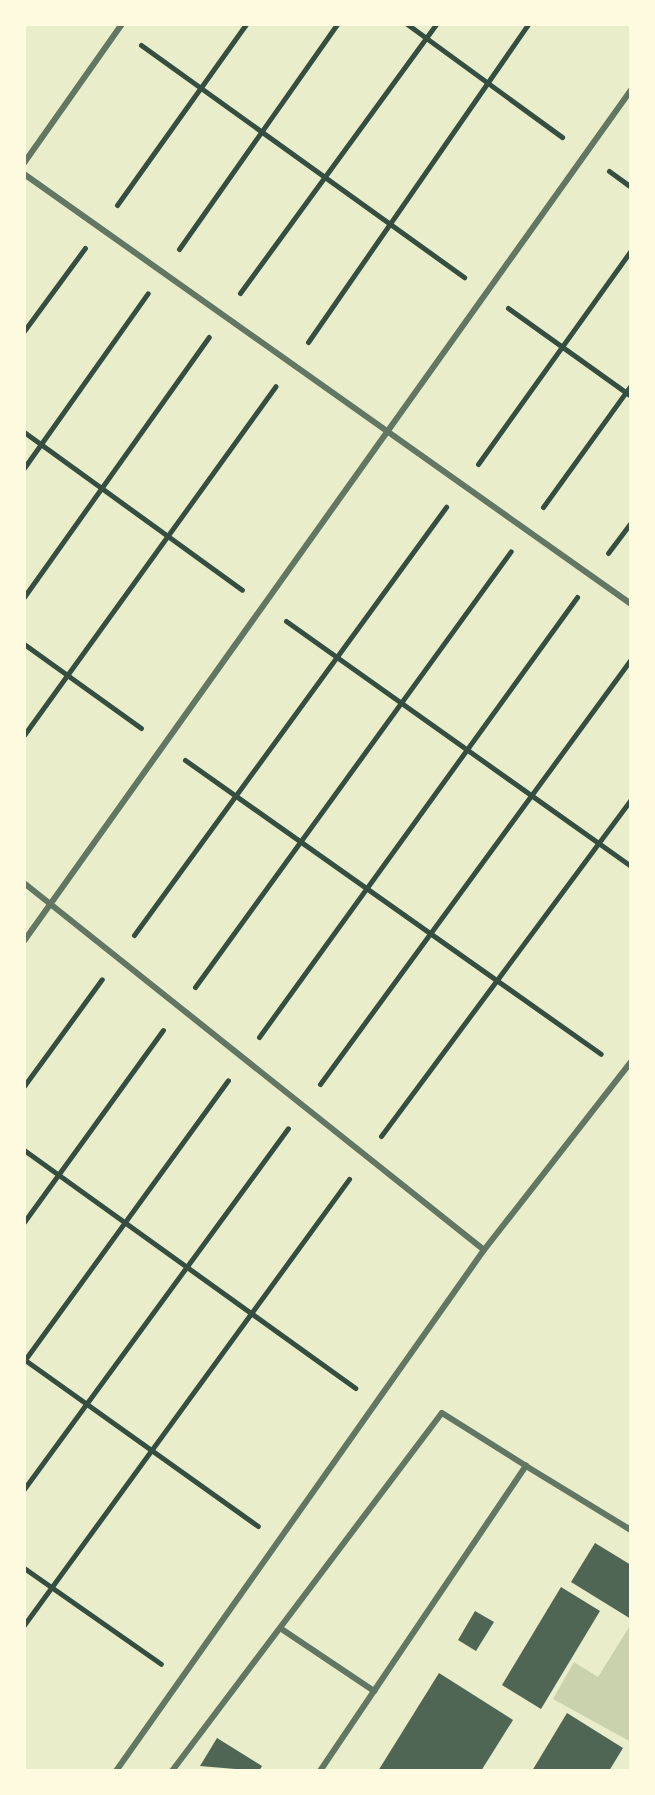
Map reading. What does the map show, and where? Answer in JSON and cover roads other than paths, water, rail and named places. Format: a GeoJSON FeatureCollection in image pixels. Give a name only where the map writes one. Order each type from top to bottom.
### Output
{"type":"FeatureCollection","features":[{"type":"Feature","properties":{"kind":"lane"},"geometry":{"type":"LineString","coordinates":[[24,163],[120,27]]}},
{"type":"Feature","properties":{"kind":"lane"},"geometry":{"type":"LineString","coordinates":[[24,941],[631,90]]}},
{"type":"Feature","properties":{"kind":"lane"},"geometry":{"type":"LineString","coordinates":[[24,174],[631,604]]}},
{"type":"Feature","properties":{"kind":"lane"},"geometry":{"type":"LineString","coordinates":[[24,883],[52,902],[484,1250]]}},
{"type":"Feature","properties":{"kind":"lane"},"geometry":{"type":"LineString","coordinates":[[116,1771],[484,1250],[628,1065]]}},
{"type":"Feature","properties":{"kind":"lane"},"geometry":{"type":"LineString","coordinates":[[172,1771],[283,1630],[442,1413],[631,1530]]}},
{"type":"Feature","properties":{"kind":"lane"},"geometry":{"type":"LineString","coordinates":[[320,1771],[526,1466]]}},
{"type":"Feature","properties":{"kind":"lane"},"geometry":{"type":"LineString","coordinates":[[283,1630],[374,1691]]}}]}
